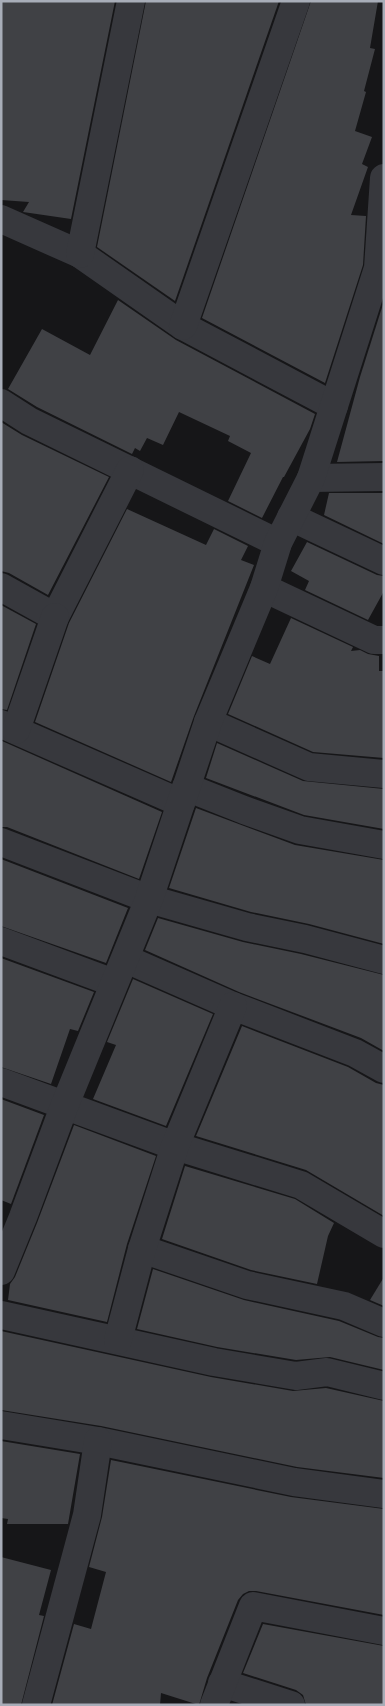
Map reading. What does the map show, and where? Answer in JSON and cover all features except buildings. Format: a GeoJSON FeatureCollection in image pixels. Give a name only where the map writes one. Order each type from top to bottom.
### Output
{"type":"FeatureCollection","features":[{"type":"Feature","properties":{"kind":"street"},"geometry":{"type":"LineString","coordinates":[[80,254],[131,1]]}},
{"type":"Feature","properties":{"kind":"street"},"geometry":{"type":"LineString","coordinates":[[182,326],[296,1]]}},
{"type":"Feature","properties":{"kind":"street"},"geometry":{"type":"LineString","coordinates":[[1,1271],[12,1213],[64,1106],[126,959],[149,899],[208,722],[264,588],[278,543],[311,478],[334,406],[371,331],[383,210],[384,178]]}},
{"type":"Feature","properties":{"kind":"street"},"geometry":{"type":"LineString","coordinates":[[1,219],[80,254],[182,326],[334,406]]}},
{"type":"Feature","properties":{"kind":"street"},"geometry":{"type":"LineString","coordinates":[[1,403],[29,421],[278,543]]}},
{"type":"Feature","properties":{"kind":"street"},"geometry":{"type":"LineString","coordinates":[[130,470],[55,617],[9,727],[184,795],[244,810],[300,830],[384,845]]}},
{"type":"Feature","properties":{"kind":"street"},"geometry":{"type":"LineString","coordinates":[[311,478],[384,477]]}},
{"type":"Feature","properties":{"kind":"street"},"geometry":{"type":"LineString","coordinates":[[291,518],[384,561]]}},
{"type":"Feature","properties":{"kind":"street"},"geometry":{"type":"LineString","coordinates":[[1,587],[55,617]]}},
{"type":"Feature","properties":{"kind":"street"},"geometry":{"type":"LineString","coordinates":[[264,588],[374,640],[384,640]]}},
{"type":"Feature","properties":{"kind":"street"},"geometry":{"type":"LineString","coordinates":[[208,722],[309,767],[384,774]]}},
{"type":"Feature","properties":{"kind":"street"},"geometry":{"type":"LineString","coordinates":[[1,842],[149,899],[247,927],[306,939],[384,960]]}},
{"type":"Feature","properties":{"kind":"street"},"geometry":{"type":"LineString","coordinates":[[1,941],[114,984]]}},
{"type":"Feature","properties":{"kind":"street"},"geometry":{"type":"LineString","coordinates":[[126,959],[233,1006],[355,1053],[384,1069]]}},
{"type":"Feature","properties":{"kind":"street"},"geometry":{"type":"LineString","coordinates":[[118,1340],[142,1250],[174,1146],[233,1006]]}},
{"type":"Feature","properties":{"kind":"street"},"geometry":{"type":"LineString","coordinates":[[1,1082],[174,1146],[301,1185],[384,1234]]}},
{"type":"Feature","properties":{"kind":"street"},"geometry":{"type":"LineString","coordinates":[[142,1250],[247,1285],[344,1306],[384,1323]]}},
{"type":"Feature","properties":{"kind":"street"},"geometry":{"type":"LineString","coordinates":[[1,1316],[214,1362],[296,1376],[327,1372],[384,1386]]}},
{"type":"Feature","properties":{"kind":"street"},"geometry":{"type":"LineString","coordinates":[[1,1425],[98,1441],[294,1482],[384,1494]]}},
{"type":"Feature","properties":{"kind":"street"},"geometry":{"type":"LineString","coordinates":[[36,1705],[87,1515],[98,1441]]}},
{"type":"Feature","properties":{"kind":"street"},"geometry":{"type":"LineString","coordinates":[[291,1705],[218,1694],[253,1606],[384,1631]]}}]}
